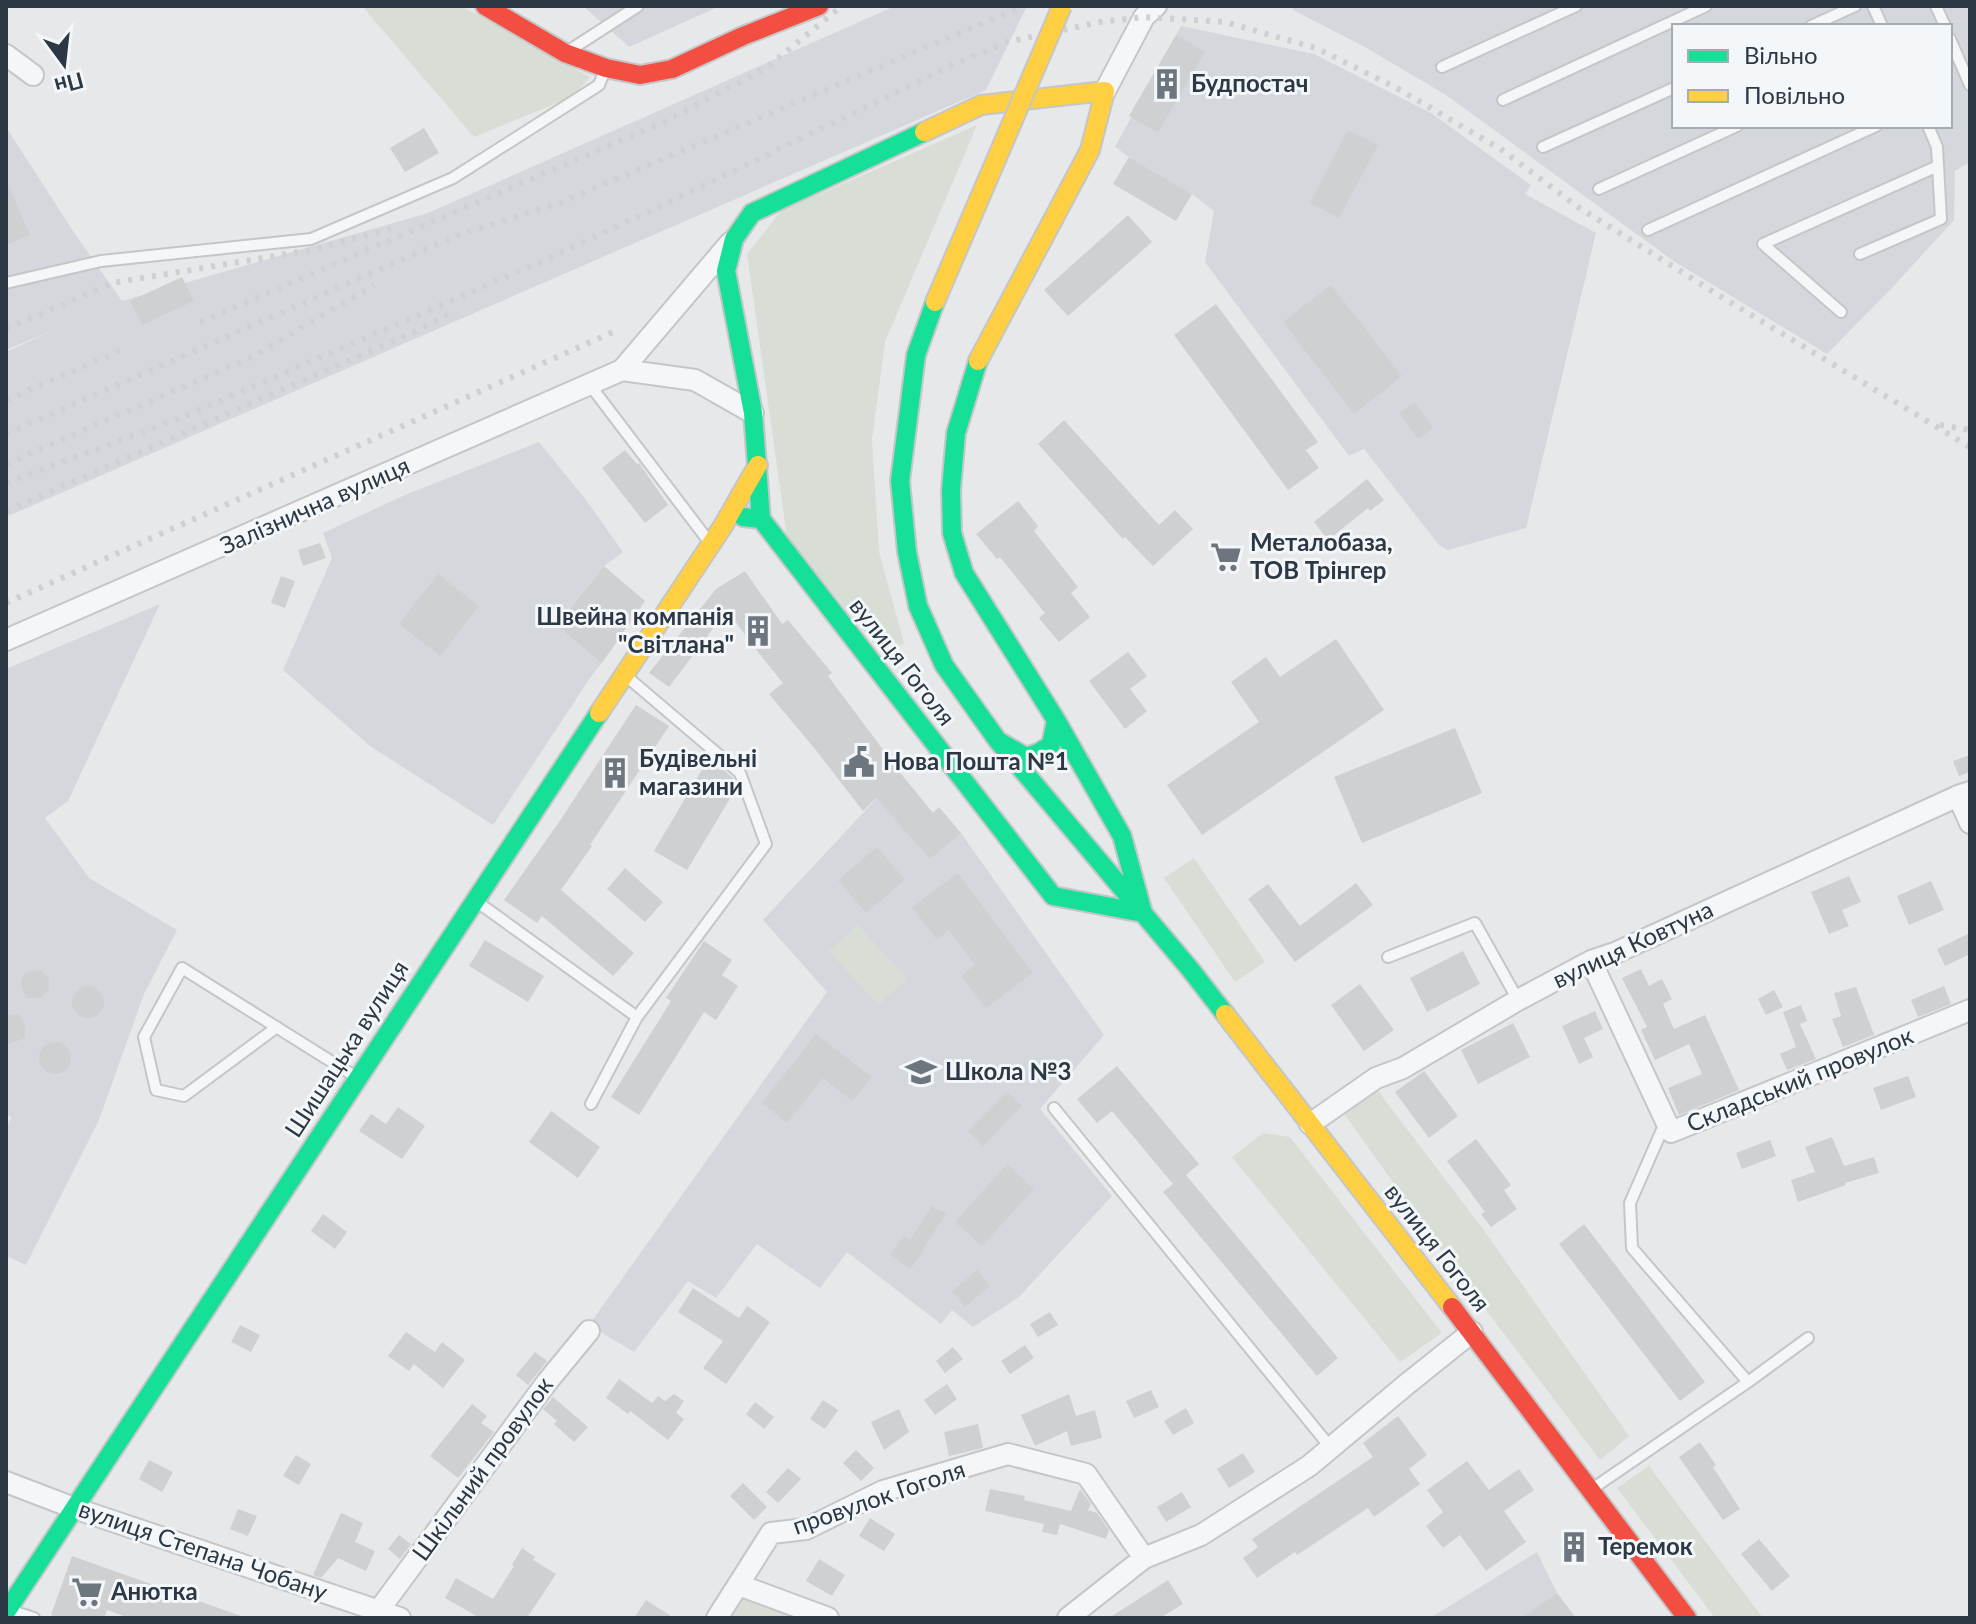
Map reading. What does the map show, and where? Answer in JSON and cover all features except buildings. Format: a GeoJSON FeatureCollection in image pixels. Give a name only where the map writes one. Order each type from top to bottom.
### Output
{"type":"FeatureCollection","features":[{"type":"Feature","properties":{"kind":"street"},"geometry":{"type":"LineString","coordinates":[[485,6],[565,53],[606,68],[640,75],[672,69],[819,6]]}},
{"type":"Feature","properties":{"kind":"street","name":"вулиця Гоголя"},"geometry":{"type":"LineString","coordinates":[[1062,6],[935,302],[916,355],[900,481],[907,552],[918,606],[944,665],[998,741],[1190,969],[1472,1332],[1687,1618]]}},
{"type":"Feature","properties":{"kind":"street"},"geometry":{"type":"LineString","coordinates":[[730,515],[761,519],[753,413],[726,271],[734,239],[752,213],[981,105],[1105,91],[1144,17],[1156,6]]}},
{"type":"Feature","properties":{"kind":"street"},"geometry":{"type":"LineString","coordinates":[[6,55],[33,75]]}},
{"type":"Feature","properties":{"kind":"street","name":"вулиця Гоголя"},"geometry":{"type":"LineString","coordinates":[[1105,91],[1090,150],[975,367],[956,433],[951,490],[952,533],[964,573],[1056,720],[1122,836],[1143,913]]}},
{"type":"Feature","properties":{"kind":"street","name":"Залізнична вулиця"},"geometry":{"type":"LineString","coordinates":[[6,640],[622,370],[734,239]]}},
{"type":"Feature","properties":{"kind":"street"},"geometry":{"type":"LineString","coordinates":[[622,370],[695,380],[753,413]]}},
{"type":"Feature","properties":{"kind":"street","name":"Шишацька вулиця"},"geometry":{"type":"LineString","coordinates":[[7,1610],[18,1586],[74,1508],[711,544],[758,465]]}},
{"type":"Feature","properties":{"kind":"street","name":"вулиця Гоголя"},"geometry":{"type":"LineString","coordinates":[[761,519],[1053,896]]}},
{"type":"Feature","properties":{"kind":"street"},"geometry":{"type":"LineString","coordinates":[[998,741],[1026,757],[1038,753],[1051,745],[1056,720]]}},
{"type":"Feature","properties":{"kind":"street"},"geometry":{"type":"LineString","coordinates":[[1964,794],[1970,823]]}},
{"type":"Feature","properties":{"kind":"street","name":"вулиця Ковтуна"},"geometry":{"type":"LineString","coordinates":[[1310,1124],[1376,1078],[1403,1068],[1591,961],[1615,953],[1964,794]]}},
{"type":"Feature","properties":{"kind":"street"},"geometry":{"type":"LineString","coordinates":[[1053,896],[1084,896],[1099,884],[1092,854]]}},
{"type":"Feature","properties":{"kind":"street"},"geometry":{"type":"LineString","coordinates":[[1053,896],[1143,913]]}},
{"type":"Feature","properties":{"kind":"street","name":"Складський провулок"},"geometry":{"type":"LineString","coordinates":[[1591,961],[1671,1132],[1970,1010]]}},
{"type":"Feature","properties":{"kind":"street","name":"Шкільний провулок"},"geometry":{"type":"LineString","coordinates":[[379,1610],[547,1382],[589,1331]]}},
{"type":"Feature","properties":{"kind":"street"},"geometry":{"type":"LineString","coordinates":[[1068,1618],[1144,1558],[1201,1535],[1309,1466],[1472,1332]]}},
{"type":"Feature","properties":{"kind":"street","name":"провулок Гоголя"},"geometry":{"type":"LineString","coordinates":[[717,1618],[771,1533],[806,1529],[883,1491],[1008,1454],[1086,1474],[1144,1558]]}},
{"type":"Feature","properties":{"kind":"street","name":"вулиця Степана Чобану"},"geometry":{"type":"LineString","coordinates":[[6,1482],[400,1618]]}},
{"type":"Feature","properties":{"kind":"street"},"geometry":{"type":"LineString","coordinates":[[739,1585],[828,1618]]}},
{"type":"Feature","properties":{"kind":"lane"},"geometry":{"type":"LineString","coordinates":[[565,53],[638,6]]}},
{"type":"Feature","properties":{"kind":"lane"},"geometry":{"type":"LineString","coordinates":[[1442,67],[1576,6]]}},
{"type":"Feature","properties":{"kind":"lane"},"geometry":{"type":"LineString","coordinates":[[1503,100],[1706,6]]}},
{"type":"Feature","properties":{"kind":"lane"},"geometry":{"type":"LineString","coordinates":[[1815,24],[1855,6]]}},
{"type":"Feature","properties":{"kind":"lane"},"geometry":{"type":"LineString","coordinates":[[1952,44],[1970,85]]}},
{"type":"Feature","properties":{"kind":"lane"},"geometry":{"type":"LineString","coordinates":[[6,283],[101,261],[311,239],[453,178],[599,85],[606,68]]}},
{"type":"Feature","properties":{"kind":"lane"},"geometry":{"type":"LineString","coordinates":[[1543,147],[1672,89]]}},
{"type":"Feature","properties":{"kind":"lane"},"geometry":{"type":"LineString","coordinates":[[1599,189],[1733,128]]}},
{"type":"Feature","properties":{"kind":"lane"},"geometry":{"type":"LineString","coordinates":[[1648,230],[1872,128]]}},
{"type":"Feature","properties":{"kind":"lane"},"geometry":{"type":"LineString","coordinates":[[1860,254],[1941,219],[1937,147],[1929,128]]}},
{"type":"Feature","properties":{"kind":"lane"},"geometry":{"type":"LineString","coordinates":[[1841,312],[1763,244],[1938,166]]}},
{"type":"Feature","properties":{"kind":"lane"},"geometry":{"type":"LineString","coordinates":[[590,385],[711,544]]}},
{"type":"Feature","properties":{"kind":"lane"},"geometry":{"type":"LineString","coordinates":[[591,1104],[637,1017],[766,844],[740,773],[624,674]]}},
{"type":"Feature","properties":{"kind":"lane"},"geometry":{"type":"LineString","coordinates":[[475,900],[637,1017]]}},
{"type":"Feature","properties":{"kind":"lane"},"geometry":{"type":"LineString","coordinates":[[1388,957],[1475,923],[1518,1000]]}},
{"type":"Feature","properties":{"kind":"lane"},"geometry":{"type":"LineString","coordinates":[[277,1027],[184,1096],[156,1090],[144,1037],[182,968],[277,1027],[357,1078]]}},
{"type":"Feature","properties":{"kind":"lane"},"geometry":{"type":"LineString","coordinates":[[1054,1108],[1331,1449]]}},
{"type":"Feature","properties":{"kind":"lane"},"geometry":{"type":"LineString","coordinates":[[1666,1121],[1630,1203],[1632,1248],[1748,1382]]}},
{"type":"Feature","properties":{"kind":"lane"},"geometry":{"type":"LineString","coordinates":[[1590,1490],[1808,1338]]}},
{"type":"Feature","properties":{"kind":"lane"},"geometry":{"type":"LineString","coordinates":[[7,1610],[34,1618]]}},
{"type":"Feature","properties":{"kind":"shaded area"},"geometry":{"type":"Polygon","coordinates":[[[362,6],[461,6],[590,77],[572,97],[474,137],[362,6]]]}},
{"type":"Feature","properties":{"kind":"shaded area"},"geometry":{"type":"Polygon","coordinates":[[[583,6],[720,6],[629,47],[583,6]]]}},
{"type":"Feature","properties":{"kind":"shaded area"},"geometry":{"type":"Polygon","coordinates":[[[895,6],[1027,6],[986,90],[6,517],[6,352],[54,330],[6,350],[6,127],[122,301],[428,213],[895,6]]]}},
{"type":"Feature","properties":{"kind":"shaded area"},"geometry":{"type":"Polygon","coordinates":[[[1291,6],[1970,6],[1970,162],[1955,171],[1954,220],[1827,354],[1675,262],[1446,95],[1365,47],[1293,10],[1291,6]]]}},
{"type":"Feature","properties":{"kind":"shaded area","name":"Будпостач"},"geometry":{"type":"Polygon","coordinates":[[[1181,26],[1314,54],[1431,113],[1531,185],[1525,194],[1596,233],[1526,528],[1448,550],[1439,545],[1364,449],[1349,456],[1205,262],[1214,211],[1115,147],[1181,26]]]}},
{"type":"Feature","properties":{"kind":"shaded area"},"geometry":{"type":"Polygon","coordinates":[[[977,125],[885,342],[872,439],[879,552],[904,643],[883,655],[787,537],[747,254],[781,211],[977,125]]]}},
{"type":"Feature","properties":{"kind":"shaded area"},"geometry":{"type":"Polygon","coordinates":[[[539,442],[623,552],[604,566],[556,624],[602,663],[493,825],[370,746],[283,670],[332,558],[323,533],[405,495],[539,442]]]}},
{"type":"Feature","properties":{"kind":"shaded area"},"geometry":{"type":"Polygon","coordinates":[[[160,604],[68,801],[45,818],[89,878],[177,930],[144,994],[99,1120],[26,1265],[6,1256],[6,1131],[11,1117],[6,1114],[6,669],[160,604]]]}},
{"type":"Feature","properties":{"kind":"shaded area","name":"Школа №3"},"geometry":{"type":"Polygon","coordinates":[[[877,798],[961,833],[1104,1035],[1040,1109],[1112,1196],[1019,1297],[973,1327],[952,1310],[941,1324],[847,1252],[820,1288],[757,1244],[716,1298],[688,1281],[634,1352],[589,1325],[827,992],[763,920],[877,798]]]}},
{"type":"Feature","properties":{"kind":"shaded area"},"geometry":{"type":"Polygon","coordinates":[[[1194,858],[1265,962],[1235,982],[1164,878],[1194,858]]]}},
{"type":"Feature","properties":{"kind":"shaded area"},"geometry":{"type":"Polygon","coordinates":[[[858,925],[907,979],[878,1005],[829,951],[858,925]]]}},
{"type":"Feature","properties":{"kind":"shaded area"},"geometry":{"type":"Polygon","coordinates":[[[1378,1091],[1483,1229],[1629,1436],[1600,1460],[1448,1260],[1343,1112],[1378,1091]]]}},
{"type":"Feature","properties":{"kind":"shaded area"},"geometry":{"type":"Polygon","coordinates":[[[1263,1133],[1290,1137],[1442,1333],[1400,1362],[1232,1157],[1263,1133]]]}},
{"type":"Feature","properties":{"kind":"shaded area"},"geometry":{"type":"Polygon","coordinates":[[[1649,1466],[1763,1618],[1715,1618],[1617,1488],[1649,1466]]]}},
{"type":"Feature","properties":{"kind":"shaded area"},"geometry":{"type":"Polygon","coordinates":[[[1537,1552],[1557,1593],[1523,1618],[1430,1618],[1537,1552]]]}},
{"type":"Feature","properties":{"kind":"shaded area"},"geometry":{"type":"Polygon","coordinates":[[[739,1585],[828,1618],[716,1618],[739,1585]]]}},
{"type":"Feature","properties":{"kind":"railway"},"geometry":{"type":"LineString","coordinates":[[200,322],[666,121],[766,68],[842,6]]}},
{"type":"Feature","properties":{"kind":"railway"},"geometry":{"type":"LineString","coordinates":[[6,434],[453,237],[562,202],[1023,6]]}},
{"type":"Feature","properties":{"kind":"railway"},"geometry":{"type":"LineString","coordinates":[[6,483],[180,418],[543,261],[948,67],[1007,42],[1100,22],[1144,17],[1225,22],[1316,48],[1395,87],[1502,150],[1578,207],[1720,296],[1970,447]]}},
{"type":"Feature","properties":{"kind":"railway"},"geometry":{"type":"LineString","coordinates":[[6,329],[112,283],[311,250],[398,227]]}},
{"type":"Feature","properties":{"kind":"railway"},"geometry":{"type":"LineString","coordinates":[[6,464],[252,357],[374,285]]}},
{"type":"Feature","properties":{"kind":"railway"},"geometry":{"type":"LineString","coordinates":[[6,511],[423,328],[455,310]]}},
{"type":"Feature","properties":{"kind":"railway"},"geometry":{"type":"LineString","coordinates":[[6,603],[613,332]]}},
{"type":"Feature","properties":{"kind":"railway"},"geometry":{"type":"LineString","coordinates":[[6,400],[124,349]]}},
{"type":"Feature","properties":{"kind":"railway"},"geometry":{"type":"LineString","coordinates":[[1940,425],[1970,430]]}},
{"type":"Feature","properties":{"kind":"traffic: fast"},"geometry":{"type":"LineString","coordinates":[[761,519],[753,413],[726,271],[734,239],[752,213],[924,132]]}},
{"type":"Feature","properties":{"kind":"traffic: fast"},"geometry":{"type":"LineString","coordinates":[[935,302],[916,355],[900,481],[907,552],[918,606],[944,665],[998,741],[1225,1014]]}},
{"type":"Feature","properties":{"kind":"traffic: fast"},"geometry":{"type":"LineString","coordinates":[[978,361],[956,433],[951,490],[952,533],[964,573],[1056,720],[1122,836],[1143,913]]}},
{"type":"Feature","properties":{"kind":"traffic: fast"},"geometry":{"type":"LineString","coordinates":[[743,517],[761,519],[1053,896],[1143,913]]}},
{"type":"Feature","properties":{"kind":"traffic: fast"},"geometry":{"type":"LineString","coordinates":[[6,1612],[599,713]]}},
{"type":"Feature","properties":{"kind":"traffic: fast"},"geometry":{"type":"LineString","coordinates":[[1000,742],[1026,757],[1038,753],[1051,745],[1056,720]]}},
{"type":"Feature","properties":{"kind":"traffic: slow"},"geometry":{"type":"LineString","coordinates":[[935,302],[1062,6]]}},
{"type":"Feature","properties":{"kind":"traffic: slow"},"geometry":{"type":"LineString","coordinates":[[924,132],[981,105],[1105,91],[1090,150],[978,361]]}},
{"type":"Feature","properties":{"kind":"traffic: slow"},"geometry":{"type":"LineString","coordinates":[[599,713],[723,526],[758,465]]}},
{"type":"Feature","properties":{"kind":"traffic: slow"},"geometry":{"type":"LineString","coordinates":[[1225,1014],[1452,1307]]}},
{"type":"Feature","properties":{"kind":"traffic: jam"},"geometry":{"type":"LineString","coordinates":[[485,6],[565,53],[606,68],[640,75],[672,69],[819,6]]}},
{"type":"Feature","properties":{"kind":"traffic: jam"},"geometry":{"type":"LineString","coordinates":[[1452,1307],[1687,1618]]}},
{"type":"Feature","properties":{"kind":"place","name":"Будпостач"},"geometry":{"type":"Point","coordinates":[1167,84]}},
{"type":"Feature","properties":{"kind":"place","name":"Металобаза, ТОВ Трінгер"},"geometry":{"type":"Point","coordinates":[1226,557]}},
{"type":"Feature","properties":{"kind":"place","name":"Швейна компанія \"Світлана\""},"geometry":{"type":"Point","coordinates":[758,631]}},
{"type":"Feature","properties":{"kind":"place","name":"Нова Пошта №1"},"geometry":{"type":"Point","coordinates":[859,762]}},
{"type":"Feature","properties":{"kind":"place","name":"Будівельні магазини"},"geometry":{"type":"Point","coordinates":[615,773]}},
{"type":"Feature","properties":{"kind":"place","name":"Школа №3"},"geometry":{"type":"Point","coordinates":[921,1072]}},
{"type":"Feature","properties":{"kind":"place","name":"Теремок"},"geometry":{"type":"Point","coordinates":[1574,1547]}},
{"type":"Feature","properties":{"kind":"place","name":"Анютка"},"geometry":{"type":"Point","coordinates":[87,1592]}}]}
